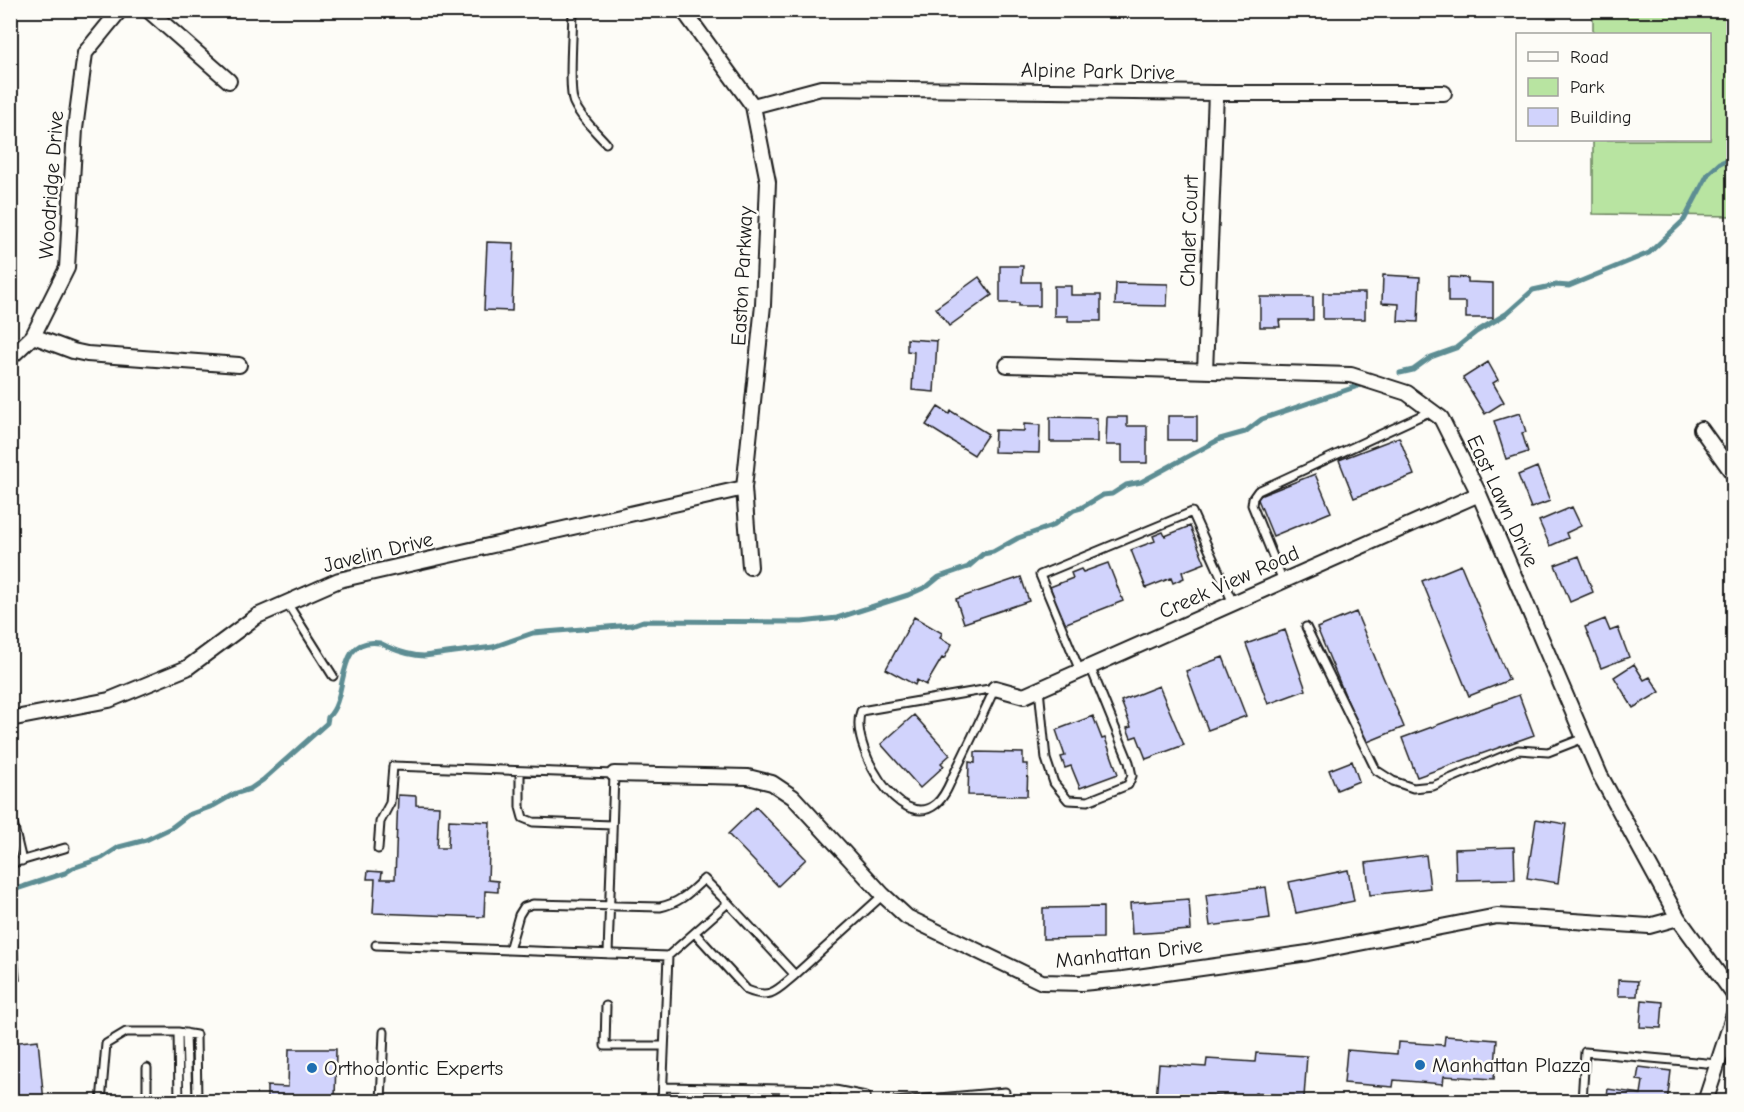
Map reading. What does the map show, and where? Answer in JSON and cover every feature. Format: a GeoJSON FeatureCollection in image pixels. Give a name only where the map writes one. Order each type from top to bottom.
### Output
{"type":"FeatureCollection","features":[{"type":"Feature","properties":{"kind":"street","name":"Woodridge Drive"},"geometry":{"type":"LineString","coordinates":[[10,358],[33,336],[67,268],[75,129],[85,53],[120,10]]}},
{"type":"Feature","properties":{"kind":"street"},"geometry":{"type":"LineString","coordinates":[[148,10],[229,81]]}},
{"type":"Feature","properties":{"kind":"street","name":"Easton Parkway"},"geometry":{"type":"LineString","coordinates":[[683,10],[753,106],[768,183],[764,305],[744,488],[750,567]]}},
{"type":"Feature","properties":{"kind":"street","name":"Alpine Park Drive"},"geometry":{"type":"LineString","coordinates":[[753,106],[821,88],[1216,93],[1444,93]]}},
{"type":"Feature","properties":{"kind":"street","name":"Chalet Court"},"geometry":{"type":"LineString","coordinates":[[1205,370],[1216,93]]}},
{"type":"Feature","properties":{"kind":"street"},"geometry":{"type":"LineString","coordinates":[[33,336],[87,354],[239,365]]}},
{"type":"Feature","properties":{"kind":"street","name":"East Lawn Drive"},"geometry":{"type":"LineString","coordinates":[[1007,365],[1352,375],[1407,393],[1441,418],[1479,494],[1600,775],[1678,918],[1734,994]]}},
{"type":"Feature","properties":{"kind":"street"},"geometry":{"type":"LineString","coordinates":[[1701,429],[1734,475]]}},
{"type":"Feature","properties":{"kind":"street","name":"Javelin Drive"},"geometry":{"type":"LineString","coordinates":[[10,719],[109,700],[188,668],[257,616],[339,580],[744,488]]}},
{"type":"Feature","properties":{"kind":"street","name":"Creek View Road"},"geometry":{"type":"LineString","coordinates":[[995,688],[1024,696],[1479,494]]}},
{"type":"Feature","properties":{"kind":"street","name":"Manhattan Drive"},"geometry":{"type":"LineString","coordinates":[[614,774],[748,777],[772,783],[793,797],[883,895],[907,917],[1042,982],[1123,979],[1308,953],[1497,916],[1649,926],[1678,918]]}},
{"type":"Feature","properties":{"kind":"street"},"geometry":{"type":"LineString","coordinates":[[1705,1101],[1734,1014]]}},
{"type":"Feature","properties":{"kind":"lane"},"geometry":{"type":"LineString","coordinates":[[573,10],[573,102],[606,143]]}},
{"type":"Feature","properties":{"kind":"lane"},"geometry":{"type":"LineString","coordinates":[[1283,580],[1252,505],[1253,498],[1258,491],[1431,411]]}},
{"type":"Feature","properties":{"kind":"lane"},"geometry":{"type":"LineString","coordinates":[[1038,689],[1046,759],[1054,783],[1068,800],[1088,801],[1128,785],[1132,776],[1129,762],[1040,575],[1192,512],[1233,603]]}},
{"type":"Feature","properties":{"kind":"lane"},"geometry":{"type":"LineString","coordinates":[[287,603],[333,676]]}},
{"type":"Feature","properties":{"kind":"lane"},"geometry":{"type":"LineString","coordinates":[[1306,627],[1376,770],[1393,781],[1413,788],[1433,786],[1518,750],[1548,752],[1584,738]]}},
{"type":"Feature","properties":{"kind":"lane"},"geometry":{"type":"LineString","coordinates":[[995,688],[951,782],[936,805],[914,809],[905,805],[884,786],[871,768],[865,753],[859,730],[858,717],[861,711],[995,688]]}},
{"type":"Feature","properties":{"kind":"lane"},"geometry":{"type":"LineString","coordinates":[[378,849],[380,822],[390,803],[393,766],[614,774],[608,954]]}},
{"type":"Feature","properties":{"kind":"lane"},"geometry":{"type":"LineString","coordinates":[[520,771],[520,807],[523,818],[533,822],[612,825]]}},
{"type":"Feature","properties":{"kind":"lane"},"geometry":{"type":"LineString","coordinates":[[10,811],[22,861]]}},
{"type":"Feature","properties":{"kind":"lane"},"geometry":{"type":"LineString","coordinates":[[10,864],[65,848]]}},
{"type":"Feature","properties":{"kind":"lane"},"geometry":{"type":"LineString","coordinates":[[509,950],[519,915],[524,907],[532,903],[660,907],[683,899],[704,879],[795,975]]}},
{"type":"Feature","properties":{"kind":"lane"},"geometry":{"type":"LineString","coordinates":[[695,933],[747,990],[757,994],[775,992],[883,895]]}},
{"type":"Feature","properties":{"kind":"lane"},"geometry":{"type":"LineString","coordinates":[[376,945],[668,956],[728,903]]}},
{"type":"Feature","properties":{"kind":"lane"},"geometry":{"type":"LineString","coordinates":[[662,1101],[668,956]]}},
{"type":"Feature","properties":{"kind":"lane"},"geometry":{"type":"LineString","coordinates":[[606,1006],[604,1046],[664,1046]]}},
{"type":"Feature","properties":{"kind":"lane"},"geometry":{"type":"LineString","coordinates":[[101,1101],[106,1044],[126,1032],[178,1032],[196,1035],[197,1101]]}},
{"type":"Feature","properties":{"kind":"lane"},"geometry":{"type":"LineString","coordinates":[[178,1032],[179,1101]]}},
{"type":"Feature","properties":{"kind":"lane"},"geometry":{"type":"LineString","coordinates":[[381,1101],[384,1032]]}},
{"type":"Feature","properties":{"kind":"lane"},"geometry":{"type":"LineString","coordinates":[[186,1033],[188,1101]]}},
{"type":"Feature","properties":{"kind":"lane"},"geometry":{"type":"LineString","coordinates":[[1582,1101],[1585,1052],[1717,1064]]}},
{"type":"Feature","properties":{"kind":"lane"},"geometry":{"type":"LineString","coordinates":[[147,1068],[147,1101]]}},
{"type":"Feature","properties":{"kind":"lane"},"geometry":{"type":"LineString","coordinates":[[663,1087],[835,1090],[866,1096]]}},
{"type":"Feature","properties":{"kind":"lane"},"geometry":{"type":"LineString","coordinates":[[834,1101],[835,1090]]}},
{"type":"Feature","properties":{"kind":"lane"},"geometry":{"type":"LineString","coordinates":[[895,1101],[932,1100],[1005,1092]]}},
{"type":"Feature","properties":{"kind":"green space"},"geometry":{"type":"Polygon","coordinates":[[[1593,11],[1733,11],[1733,216],[1593,214],[1593,141],[1711,141],[1711,33],[1593,33],[1593,11]]]}},
{"type":"Feature","properties":{"kind":"building"},"geometry":{"type":"Polygon","coordinates":[[[487,242],[514,243],[512,311],[484,310],[487,242]]]}},
{"type":"Feature","properties":{"kind":"building"},"geometry":{"type":"Polygon","coordinates":[[[1000,266],[1023,266],[1022,282],[1040,282],[1040,306],[1000,303],[1000,266]]]}},
{"type":"Feature","properties":{"kind":"building"},"geometry":{"type":"Polygon","coordinates":[[[1383,275],[1420,277],[1418,322],[1398,321],[1399,304],[1382,303],[1383,275]]]}},
{"type":"Feature","properties":{"kind":"building"},"geometry":{"type":"Polygon","coordinates":[[[979,277],[992,295],[949,326],[936,308],[979,277]]]}},
{"type":"Feature","properties":{"kind":"building"},"geometry":{"type":"Polygon","coordinates":[[[1448,277],[1468,278],[1468,282],[1493,283],[1493,318],[1466,318],[1466,302],[1448,302],[1448,277]]]}},
{"type":"Feature","properties":{"kind":"building"},"geometry":{"type":"Polygon","coordinates":[[[1116,283],[1168,284],[1167,306],[1115,305],[1116,283]]]}},
{"type":"Feature","properties":{"kind":"building"},"geometry":{"type":"Polygon","coordinates":[[[1054,286],[1071,286],[1071,295],[1101,295],[1101,321],[1068,321],[1068,316],[1054,316],[1054,286]]]}},
{"type":"Feature","properties":{"kind":"building"},"geometry":{"type":"Polygon","coordinates":[[[1323,293],[1365,293],[1365,319],[1323,319],[1323,293]]]}},
{"type":"Feature","properties":{"kind":"building"},"geometry":{"type":"Polygon","coordinates":[[[1260,297],[1313,297],[1313,320],[1279,320],[1280,327],[1260,327],[1260,297]]]}},
{"type":"Feature","properties":{"kind":"building"},"geometry":{"type":"Polygon","coordinates":[[[907,339],[937,341],[934,392],[912,390],[914,352],[907,351],[907,339]]]}},
{"type":"Feature","properties":{"kind":"building"},"geometry":{"type":"Polygon","coordinates":[[[1488,362],[1498,380],[1493,383],[1504,402],[1485,414],[1463,378],[1488,362]]]}},
{"type":"Feature","properties":{"kind":"building"},"geometry":{"type":"Polygon","coordinates":[[[938,407],[949,414],[951,411],[988,434],[974,455],[926,425],[938,407]]]}},
{"type":"Feature","properties":{"kind":"building"},"geometry":{"type":"Polygon","coordinates":[[[1520,413],[1526,432],[1522,433],[1528,452],[1506,459],[1494,421],[1520,413]]]}},
{"type":"Feature","properties":{"kind":"building"},"geometry":{"type":"Polygon","coordinates":[[[1168,416],[1197,416],[1197,440],[1168,440],[1168,416]]]}},
{"type":"Feature","properties":{"kind":"building"},"geometry":{"type":"Polygon","coordinates":[[[1050,417],[1097,418],[1097,442],[1050,442],[1050,417]]]}},
{"type":"Feature","properties":{"kind":"building"},"geometry":{"type":"Polygon","coordinates":[[[1107,417],[1127,417],[1127,426],[1147,426],[1147,463],[1122,463],[1122,445],[1106,445],[1107,417]]]}},
{"type":"Feature","properties":{"kind":"building"},"geometry":{"type":"Polygon","coordinates":[[[1024,424],[1040,425],[1039,453],[994,452],[995,430],[1024,431],[1024,424]]]}},
{"type":"Feature","properties":{"kind":"building"},"geometry":{"type":"Polygon","coordinates":[[[1399,437],[1414,475],[1354,498],[1339,460],[1399,437]]]}},
{"type":"Feature","properties":{"kind":"building"},"geometry":{"type":"Polygon","coordinates":[[[1537,467],[1550,501],[1531,508],[1518,475],[1537,467]]]}},
{"type":"Feature","properties":{"kind":"building"},"geometry":{"type":"Polygon","coordinates":[[[1315,474],[1331,512],[1273,536],[1257,497],[1315,474]]]}},
{"type":"Feature","properties":{"kind":"building"},"geometry":{"type":"Polygon","coordinates":[[[1572,507],[1581,526],[1566,533],[1568,538],[1550,546],[1539,521],[1572,507]]]}},
{"type":"Feature","properties":{"kind":"building"},"geometry":{"type":"Polygon","coordinates":[[[1190,526],[1205,563],[1182,572],[1184,578],[1173,583],[1171,578],[1146,588],[1131,550],[1155,541],[1153,536],[1163,532],[1165,536],[1190,526]]]}},
{"type":"Feature","properties":{"kind":"building"},"geometry":{"type":"Polygon","coordinates":[[[1579,556],[1593,592],[1570,602],[1555,565],[1579,556]]]}},
{"type":"Feature","properties":{"kind":"building"},"geometry":{"type":"Polygon","coordinates":[[[1108,563],[1123,601],[1064,624],[1050,587],[1073,578],[1071,573],[1081,569],[1083,572],[1108,563]]]}},
{"type":"Feature","properties":{"kind":"building"},"geometry":{"type":"Polygon","coordinates":[[[1461,565],[1509,680],[1469,696],[1422,581],[1461,565]]]}},
{"type":"Feature","properties":{"kind":"building"},"geometry":{"type":"Polygon","coordinates":[[[1021,577],[1029,601],[964,623],[956,599],[1021,577]]]}},
{"type":"Feature","properties":{"kind":"building"},"geometry":{"type":"Polygon","coordinates":[[[1356,612],[1404,727],[1365,743],[1317,628],[1356,612]]]}},
{"type":"Feature","properties":{"kind":"building"},"geometry":{"type":"Polygon","coordinates":[[[914,617],[942,633],[940,638],[952,644],[926,685],[917,680],[915,685],[886,669],[914,617]]]}},
{"type":"Feature","properties":{"kind":"building"},"geometry":{"type":"Polygon","coordinates":[[[1605,619],[1610,631],[1618,628],[1629,657],[1601,668],[1585,627],[1605,619]]]}},
{"type":"Feature","properties":{"kind":"building"},"geometry":{"type":"Polygon","coordinates":[[[1285,630],[1306,690],[1268,704],[1246,644],[1285,630]]]}},
{"type":"Feature","properties":{"kind":"building"},"geometry":{"type":"Polygon","coordinates":[[[1223,657],[1246,716],[1208,730],[1186,671],[1223,657]]]}},
{"type":"Feature","properties":{"kind":"building"},"geometry":{"type":"Polygon","coordinates":[[[1634,664],[1644,680],[1650,677],[1660,692],[1633,708],[1614,677],[1634,664]]]}},
{"type":"Feature","properties":{"kind":"building"},"geometry":{"type":"Polygon","coordinates":[[[1159,686],[1184,745],[1146,759],[1137,736],[1131,738],[1127,728],[1131,727],[1121,701],[1159,686]]]}},
{"type":"Feature","properties":{"kind":"building"},"geometry":{"type":"Polygon","coordinates":[[[1519,695],[1534,735],[1417,777],[1402,738],[1519,695]]]}},
{"type":"Feature","properties":{"kind":"building"},"geometry":{"type":"Polygon","coordinates":[[[914,715],[950,755],[941,763],[944,766],[920,788],[881,744],[914,715]]]}},
{"type":"Feature","properties":{"kind":"building"},"geometry":{"type":"Polygon","coordinates":[[[1093,716],[1102,739],[1105,738],[1118,774],[1080,788],[1071,766],[1065,768],[1061,757],[1065,756],[1056,730],[1093,716]]]}},
{"type":"Feature","properties":{"kind":"building"},"geometry":{"type":"Polygon","coordinates":[[[975,752],[1023,753],[1023,764],[1028,764],[1027,796],[968,795],[969,762],[975,763],[975,752]]]}},
{"type":"Feature","properties":{"kind":"building"},"geometry":{"type":"Polygon","coordinates":[[[1352,761],[1359,781],[1337,790],[1329,770],[1352,761]]]}},
{"type":"Feature","properties":{"kind":"building"},"geometry":{"type":"Polygon","coordinates":[[[398,795],[416,796],[416,805],[439,806],[437,848],[448,848],[449,820],[490,822],[488,880],[498,881],[498,892],[485,891],[484,917],[373,913],[375,879],[367,879],[368,871],[382,872],[381,879],[395,879],[398,795]]]}},
{"type":"Feature","properties":{"kind":"building"},"geometry":{"type":"Polygon","coordinates":[[[756,807],[806,859],[778,886],[728,834],[756,807]]]}},
{"type":"Feature","properties":{"kind":"building"},"geometry":{"type":"Polygon","coordinates":[[[1536,819],[1566,824],[1558,883],[1527,878],[1536,819]]]}},
{"type":"Feature","properties":{"kind":"building"},"geometry":{"type":"Polygon","coordinates":[[[1514,847],[1515,879],[1456,880],[1455,849],[1514,847]]]}},
{"type":"Feature","properties":{"kind":"building"},"geometry":{"type":"Polygon","coordinates":[[[1426,855],[1430,888],[1370,895],[1366,863],[1426,855]]]}},
{"type":"Feature","properties":{"kind":"building"},"geometry":{"type":"Polygon","coordinates":[[[1348,870],[1354,901],[1296,913],[1289,882],[1348,870]]]}},
{"type":"Feature","properties":{"kind":"building"},"geometry":{"type":"Polygon","coordinates":[[[1266,887],[1270,918],[1210,926],[1206,895],[1266,887]]]}},
{"type":"Feature","properties":{"kind":"building"},"geometry":{"type":"Polygon","coordinates":[[[1189,899],[1191,930],[1132,934],[1130,903],[1189,899]]]}},
{"type":"Feature","properties":{"kind":"building"},"geometry":{"type":"Polygon","coordinates":[[[1103,907],[1103,938],[1043,939],[1043,908],[1103,907]]]}},
{"type":"Feature","properties":{"kind":"building"},"geometry":{"type":"Polygon","coordinates":[[[16,930],[20,980],[10,981],[10,931],[16,930]]]}},
{"type":"Feature","properties":{"kind":"building"},"geometry":{"type":"Polygon","coordinates":[[[1618,980],[1638,981],[1637,996],[1618,996],[1618,980]]]}},
{"type":"Feature","properties":{"kind":"building"},"geometry":{"type":"Polygon","coordinates":[[[1642,1000],[1663,1002],[1661,1028],[1640,1027],[1642,1000]]]}},
{"type":"Feature","properties":{"kind":"building","name":"Manhattan Plazza"},"geometry":{"type":"Polygon","coordinates":[[[1445,1036],[1497,1040],[1494,1079],[1444,1076],[1443,1084],[1394,1080],[1393,1087],[1344,1083],[1347,1050],[1397,1054],[1398,1042],[1444,1045],[1445,1036]]]}},
{"type":"Feature","properties":{"kind":"building"},"geometry":{"type":"Polygon","coordinates":[[[38,1040],[44,1102],[10,1102],[10,1043],[38,1040]]]}},
{"type":"Feature","properties":{"kind":"building","name":"Orthodontic Experts"},"geometry":{"type":"Polygon","coordinates":[[[289,1049],[336,1049],[335,1102],[267,1102],[267,1086],[288,1087],[289,1049]]]}},
{"type":"Feature","properties":{"kind":"building"},"geometry":{"type":"Polygon","coordinates":[[[1256,1053],[1307,1056],[1304,1097],[1255,1093],[1254,1098],[1204,1095],[1203,1102],[1156,1100],[1159,1064],[1206,1067],[1207,1059],[1255,1062],[1256,1053]]]}},
{"type":"Feature","properties":{"kind":"building"},"geometry":{"type":"Polygon","coordinates":[[[1639,1067],[1671,1071],[1667,1102],[1606,1102],[1608,1089],[1641,1094],[1643,1081],[1637,1080],[1639,1067]]]}},
{"type":"Feature","properties":{"kind":"waterway"},"geometry":{"type":"LineString","coordinates":[[1400,373],[1413,370],[1431,357],[1456,348],[1476,332],[1506,314],[1533,290],[1556,285],[1569,286],[1649,253],[1684,220],[1708,174],[1720,163],[1734,157]]}},
{"type":"Feature","properties":{"kind":"waterway"},"geometry":{"type":"LineString","coordinates":[[10,891],[65,873],[102,858],[119,847],[146,840],[171,828],[188,815],[250,789],[263,780],[327,723],[328,717],[335,708],[349,658],[355,649],[365,643],[380,643],[392,649],[424,656],[493,647],[533,633],[632,625],[643,621],[802,622],[837,618],[908,595],[928,586],[939,577],[968,567],[983,554],[993,552],[1018,538],[1052,526],[1074,510],[1103,495],[1112,494],[1126,485],[1141,482],[1220,439],[1245,432],[1262,419],[1364,384]]}},
{"type":"Feature","properties":{"kind":"place","name":"Manhattan Plazza"},"geometry":{"type":"Point","coordinates":[1420,1065]}},
{"type":"Feature","properties":{"kind":"place","name":"Orthodontic Experts"},"geometry":{"type":"Point","coordinates":[312,1068]}}]}
